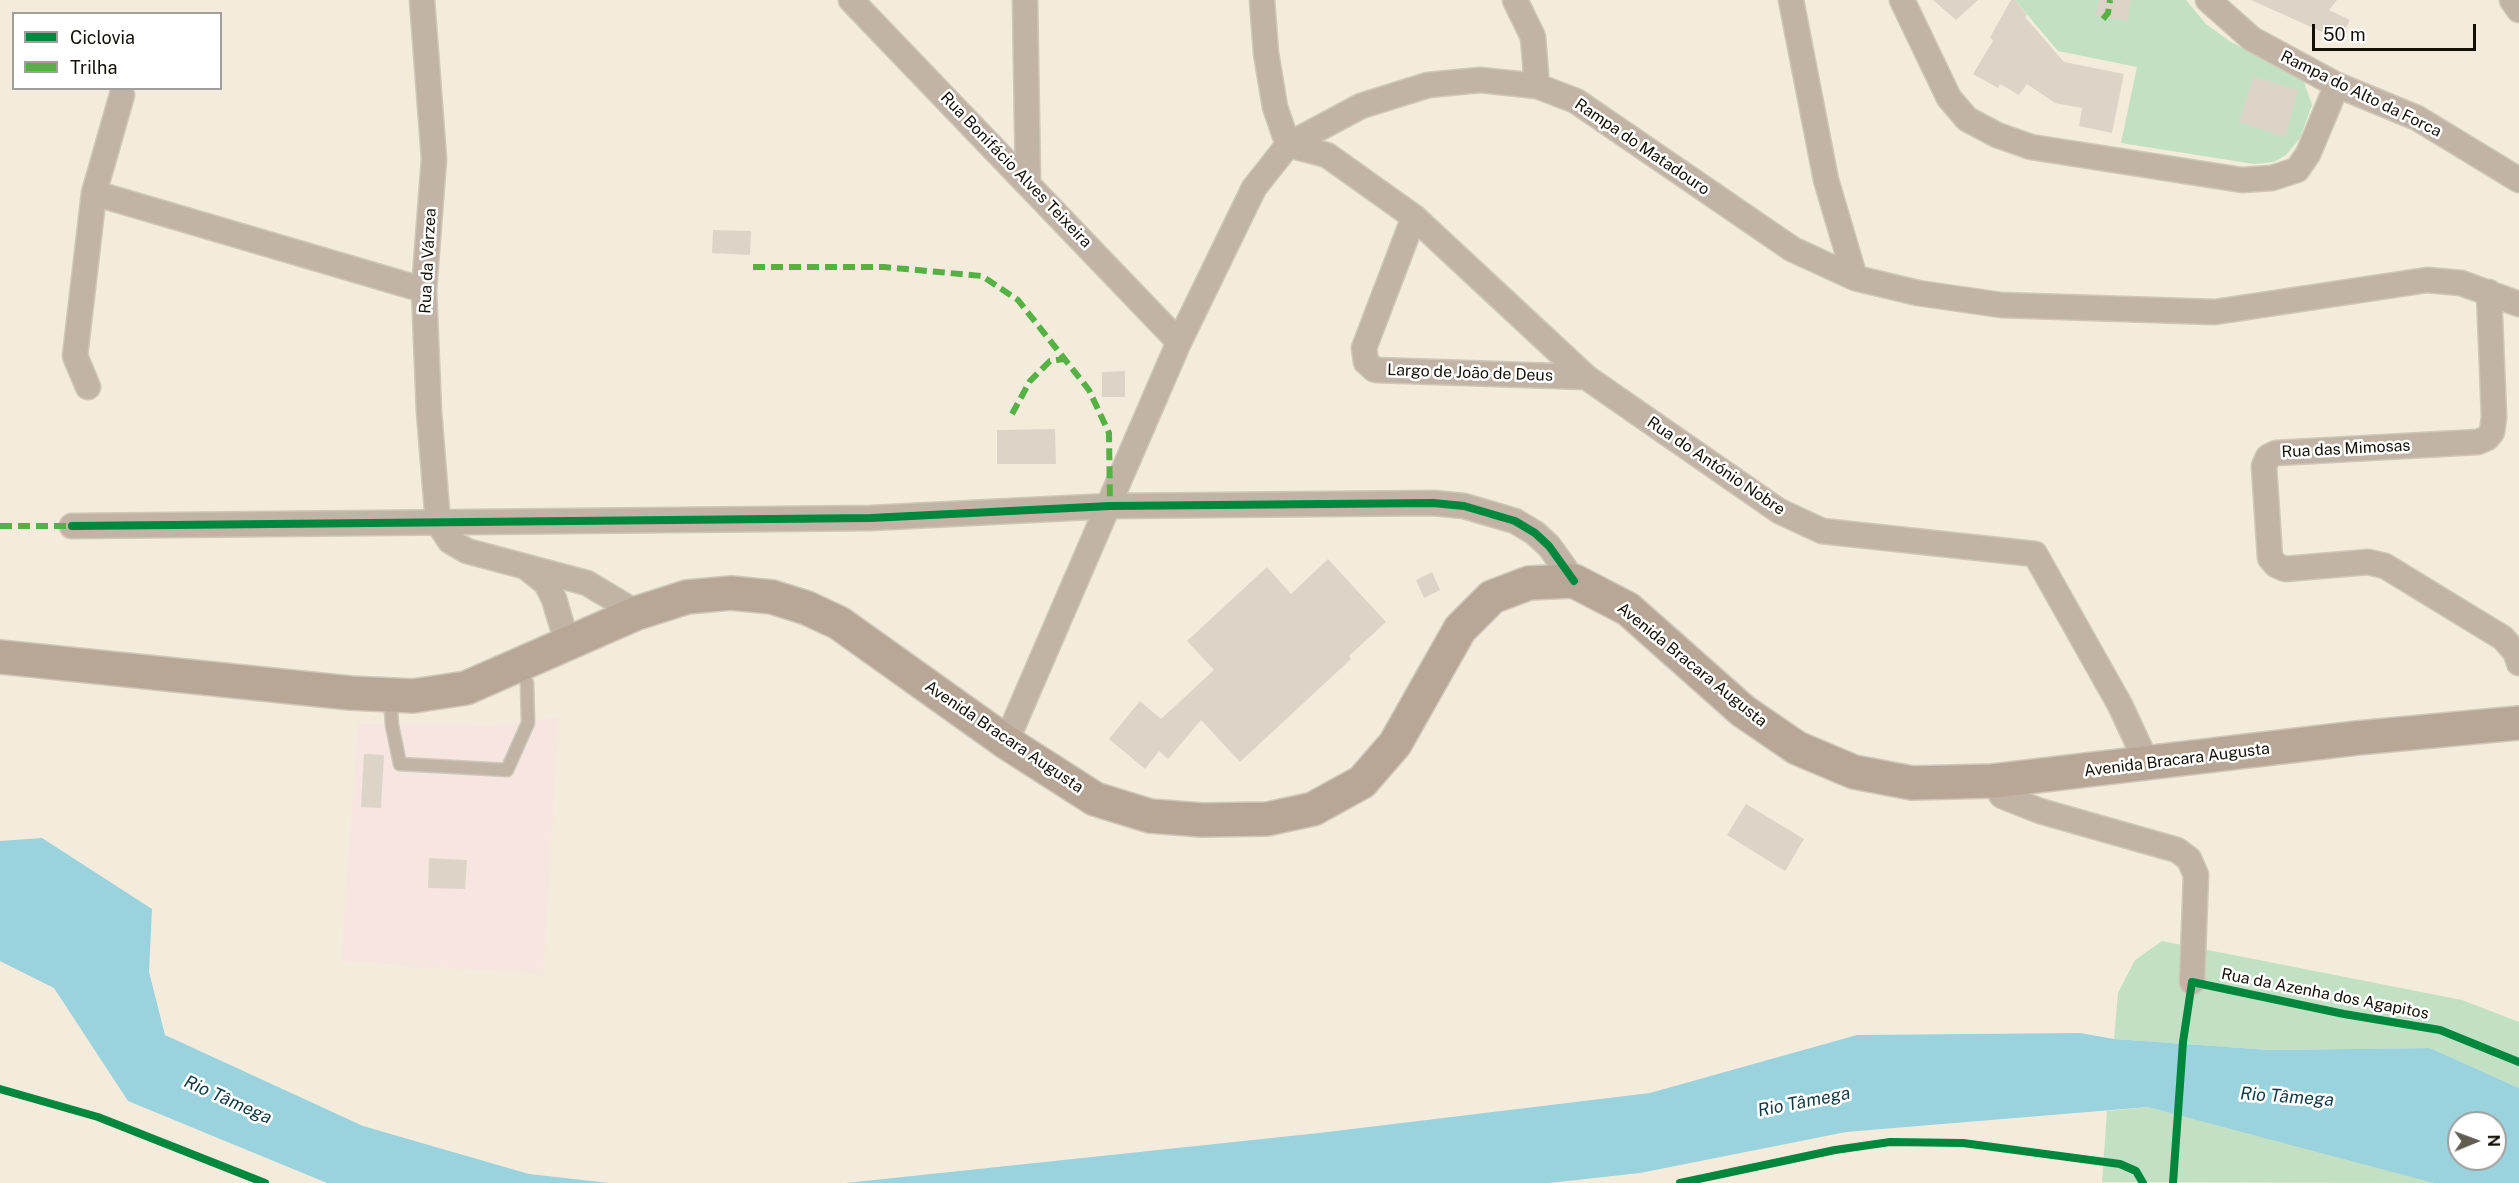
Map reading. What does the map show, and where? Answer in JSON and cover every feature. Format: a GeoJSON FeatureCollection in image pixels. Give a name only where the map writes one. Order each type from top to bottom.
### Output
{"type":"FeatureCollection","features":[{"type":"Feature","properties":{"kind":"main road","name":"Avenida Bracara Augusta"},"geometry":{"type":"LineString","coordinates":[[0,657],[390,697],[466,688],[568,646],[637,613],[687,597],[731,593],[772,597],[807,608],[839,623],[1006,742],[1095,799],[1150,816],[1202,820],[1266,819],[1313,809],[1362,782],[1395,744],[1460,629],[1492,597],[1529,583],[1574,581],[1628,609],[1743,711],[1797,748],[1854,772],[1912,783],[1993,781],[2357,738],[2519,723]]}},
{"type":"Feature","properties":{"kind":"street","name":"Rua da Várzea"},"geometry":{"type":"LineString","coordinates":[[422,0],[434,159],[424,290],[429,412],[438,523]]}},
{"type":"Feature","properties":{"kind":"street","name":"Rua Bonifácio Alves Teixeira"},"geometry":{"type":"LineString","coordinates":[[851,0],[1179,342]]}},
{"type":"Feature","properties":{"kind":"street"},"geometry":{"type":"LineString","coordinates":[[1025,0],[1028,182]]}},
{"type":"Feature","properties":{"kind":"street"},"geometry":{"type":"LineString","coordinates":[[1262,0],[1266,53],[1275,107],[1288,145]]}},
{"type":"Feature","properties":{"kind":"street"},"geometry":{"type":"LineString","coordinates":[[1515,0],[1533,38],[1537,86]]}},
{"type":"Feature","properties":{"kind":"street"},"geometry":{"type":"LineString","coordinates":[[1791,0],[1826,180],[1855,278]]}},
{"type":"Feature","properties":{"kind":"street"},"geometry":{"type":"LineString","coordinates":[[1902,0],[1949,98],[1967,119],[1997,135],[2031,147],[2242,180],[2272,178],[2297,170],[2308,154],[2337,85]]}},
{"type":"Feature","properties":{"kind":"street","name":"Rampa do Alto da Forca"},"geometry":{"type":"LineString","coordinates":[[2208,0],[2252,39],[2337,85],[2417,118],[2519,180]]}},
{"type":"Feature","properties":{"kind":"street"},"geometry":{"type":"LineString","coordinates":[[2512,0],[2519,10]]}},
{"type":"Feature","properties":{"kind":"street","name":"Rampa do Matadouro"},"geometry":{"type":"LineString","coordinates":[[1006,742],[1179,342],[1254,188],[1288,145],[1361,106],[1428,85],[1480,80],[1537,86],[1576,101],[1792,249],[1855,278],[1918,293],[2001,305],[2216,312],[2427,280],[2461,283],[2519,304]]}},
{"type":"Feature","properties":{"kind":"street"},"geometry":{"type":"LineString","coordinates":[[88,387],[75,356],[94,193],[122,95]]}},
{"type":"Feature","properties":{"kind":"street","name":"Rua do António Nobre"},"geometry":{"type":"LineString","coordinates":[[1288,145],[1327,155],[1414,217],[1586,377],[1779,511],[1822,531],[2035,554],[2120,705],[2147,763]]}},
{"type":"Feature","properties":{"kind":"street"},"geometry":{"type":"LineString","coordinates":[[94,193],[424,290]]}},
{"type":"Feature","properties":{"kind":"street","name":"Largo de João de Deus"},"geometry":{"type":"LineString","coordinates":[[1414,217],[1364,348],[1366,362],[1375,370],[1586,377]]}},
{"type":"Feature","properties":{"kind":"street","name":"Rua das Mimosas"},"geometry":{"type":"LineString","coordinates":[[2489,292],[2494,417],[2492,432],[2487,438],[2478,442],[2276,453],[2268,457],[2264,466],[2270,558],[2276,565],[2285,569],[2368,562],[2385,566],[2503,638],[2516,653],[2519,663]]}},
{"type":"Feature","properties":{"kind":"street"},"geometry":{"type":"LineString","coordinates":[[72,526],[872,518],[1110,506],[1405,502],[1464,507],[1515,521],[1535,533],[1562,561],[1574,581]]}},
{"type":"Feature","properties":{"kind":"street"},"geometry":{"type":"LineString","coordinates":[[438,523],[450,541],[467,551],[587,583],[637,613]]}},
{"type":"Feature","properties":{"kind":"street"},"geometry":{"type":"LineString","coordinates":[[526,567],[546,583],[554,599],[568,646]]}},
{"type":"Feature","properties":{"kind":"street"},"geometry":{"type":"LineString","coordinates":[[1993,781],[2002,796],[2040,812],[2177,850],[2189,859],[2196,875],[2192,982]]}},
{"type":"Feature","properties":{"kind":"lane"},"geometry":{"type":"LineString","coordinates":[[390,697],[392,725],[400,764],[507,770],[528,723],[527,683],[520,666]]}},
{"type":"Feature","properties":{"kind":"shaded area"},"geometry":{"type":"Polygon","coordinates":[[[559,717],[543,974],[341,961],[358,724],[495,725],[559,717]]]}},
{"type":"Feature","properties":{"kind":"green space"},"geometry":{"type":"Polygon","coordinates":[[[2015,0],[2186,0],[2206,24],[2231,42],[2303,79],[2312,105],[2300,138],[2286,155],[2274,162],[2254,164],[2121,143],[2137,67],[2058,51],[2015,0]]]}},
{"type":"Feature","properties":{"kind":"green space"},"geometry":{"type":"Polygon","coordinates":[[[2162,941],[2462,1000],[2519,1022],[2519,1088],[2430,1048],[2270,1050],[2114,1039],[2118,993],[2135,960],[2162,941]]]}},
{"type":"Feature","properties":{"kind":"green space"},"geometry":{"type":"Polygon","coordinates":[[[2148,1107],[2400,1172],[2434,1183],[2102,1182],[2107,1111],[2148,1107]]]}},
{"type":"Feature","properties":{"kind":"water","name":"Rio Tâmega"},"geometry":{"type":"Polygon","coordinates":[[[42,838],[152,909],[149,972],[165,1035],[363,1126],[529,1174],[609,1183],[327,1183],[128,1101],[54,988],[0,961],[0,841],[42,838]]]}},
{"type":"Feature","properties":{"kind":"water","name":"Rio Tâmega"},"geometry":{"type":"Polygon","coordinates":[[[2080,1033],[2114,1039],[2270,1050],[2430,1048],[2519,1088],[2519,1183],[2434,1183],[2148,1107],[1846,1132],[1640,1173],[1549,1183],[846,1183],[1319,1133],[1650,1093],[1857,1035],[2080,1033]]]}},
{"type":"Feature","properties":{"kind":"building"},"geometry":{"type":"Polygon","coordinates":[[[1933,0],[1978,0],[1956,20],[1933,0]]]}},
{"type":"Feature","properties":{"kind":"building"},"geometry":{"type":"Polygon","coordinates":[[[2011,0],[2015,0],[2027,15],[2025,17],[2064,62],[2124,74],[2112,133],[2079,126],[2082,108],[2055,103],[2027,84],[2019,95],[2000,84],[1998,88],[1973,74],[1993,41],[1990,37],[2011,0]]]}},
{"type":"Feature","properties":{"kind":"building"},"geometry":{"type":"Polygon","coordinates":[[[2099,0],[2130,0],[2128,21],[2096,16],[2099,0]]]}},
{"type":"Feature","properties":{"kind":"building"},"geometry":{"type":"Polygon","coordinates":[[[2251,0],[2337,0],[2329,10],[2350,20],[2340,40],[2251,0]]]}},
{"type":"Feature","properties":{"kind":"building"},"geometry":{"type":"Polygon","coordinates":[[[2253,76],[2298,90],[2285,137],[2239,122],[2253,76]]]}},
{"type":"Feature","properties":{"kind":"building"},"geometry":{"type":"Polygon","coordinates":[[[713,230],[751,231],[750,255],[712,253],[713,230]]]}},
{"type":"Feature","properties":{"kind":"building"},"geometry":{"type":"Polygon","coordinates":[[[1125,371],[1125,397],[1102,397],[1102,372],[1125,371]]]}},
{"type":"Feature","properties":{"kind":"building"},"geometry":{"type":"Polygon","coordinates":[[[1055,429],[1056,464],[997,464],[997,430],[1055,429]]]}},
{"type":"Feature","properties":{"kind":"building"},"geometry":{"type":"Polygon","coordinates":[[[1328,559],[1386,622],[1349,656],[1351,659],[1240,762],[1201,720],[1168,759],[1159,751],[1145,769],[1109,739],[1140,701],[1161,719],[1214,670],[1187,641],[1267,567],[1291,594],[1328,559]]]}},
{"type":"Feature","properties":{"kind":"building"},"geometry":{"type":"Polygon","coordinates":[[[1432,572],[1440,590],[1424,598],[1416,580],[1432,572]]]}},
{"type":"Feature","properties":{"kind":"building"},"geometry":{"type":"Polygon","coordinates":[[[364,754],[384,755],[381,808],[361,807],[364,754]]]}},
{"type":"Feature","properties":{"kind":"building"},"geometry":{"type":"Polygon","coordinates":[[[1746,804],[1804,839],[1785,871],[1727,835],[1746,804]]]}},
{"type":"Feature","properties":{"kind":"building"},"geometry":{"type":"Polygon","coordinates":[[[429,858],[467,860],[465,889],[428,888],[429,858]]]}},
{"type":"Feature","properties":{"kind":"marked path"},"geometry":{"type":"LineString","coordinates":[[2103,19],[2108,13],[2110,0]]}},
{"type":"Feature","properties":{"kind":"marked path"},"geometry":{"type":"LineString","coordinates":[[753,267],[884,267],[982,276],[1018,300],[1089,390],[1109,433],[1110,506]]}},
{"type":"Feature","properties":{"kind":"marked path"},"geometry":{"type":"LineString","coordinates":[[1012,414],[1030,381],[1050,361],[1064,359]]}},
{"type":"Feature","properties":{"kind":"marked path"},"geometry":{"type":"LineString","coordinates":[[0,526],[72,526]]}},
{"type":"Feature","properties":{"kind":"cycle path"},"geometry":{"type":"LineString","coordinates":[[72,526],[871,518],[1110,506],[1433,503],[1464,506],[1515,521],[1535,533],[1549,546],[1574,581]]}},
{"type":"Feature","properties":{"kind":"cycle path","name":"Rua da Azenha dos Agapitos"},"geometry":{"type":"LineString","coordinates":[[2173,1183],[2183,1042],[2192,982],[2344,1014],[2440,1030],[2519,1062]]}},
{"type":"Feature","properties":{"kind":"cycle path"},"geometry":{"type":"LineString","coordinates":[[0,1089],[98,1117],[265,1183]]}},
{"type":"Feature","properties":{"kind":"cycle path"},"geometry":{"type":"LineString","coordinates":[[1680,1183],[1835,1150],[1890,1142],[1963,1143],[2120,1164],[2136,1171],[2143,1183]]}}]}
